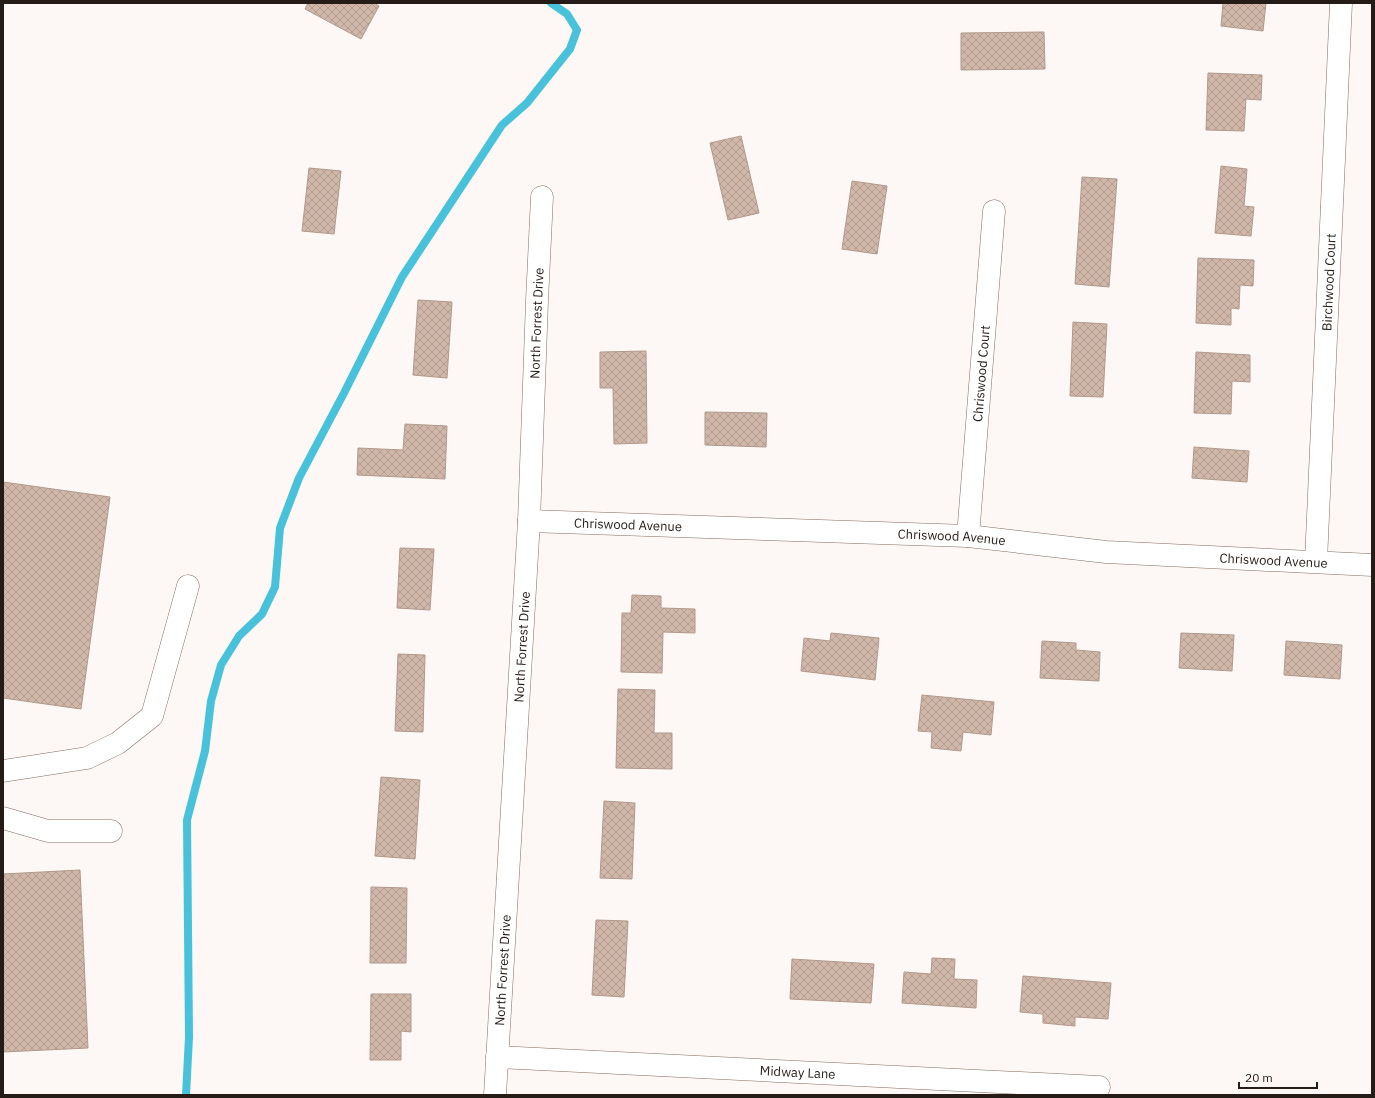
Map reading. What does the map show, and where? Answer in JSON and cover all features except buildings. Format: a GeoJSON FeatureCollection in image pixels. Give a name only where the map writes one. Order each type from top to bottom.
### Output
{"type":"FeatureCollection","features":[{"type":"Feature","properties":{"kind":"street","name":"Birchwood Court"},"geometry":{"type":"LineString","coordinates":[[1316,561],[1341,3]]}},
{"type":"Feature","properties":{"kind":"street","name":"North Forrest Drive"},"geometry":{"type":"LineString","coordinates":[[495,1095],[530,521],[542,198]]}},
{"type":"Feature","properties":{"kind":"street","name":"Chriswood Court"},"geometry":{"type":"LineString","coordinates":[[968,536],[994,211]]}},
{"type":"Feature","properties":{"kind":"street","name":"Chriswood Avenue"},"geometry":{"type":"LineString","coordinates":[[530,521],[968,536],[1106,552],[1316,561],[1372,565]]}},
{"type":"Feature","properties":{"kind":"street"},"geometry":{"type":"LineString","coordinates":[[3,771],[87,758],[118,743],[152,716],[188,586]]}},
{"type":"Feature","properties":{"kind":"street"},"geometry":{"type":"LineString","coordinates":[[3,818],[48,831],[110,831]]}},
{"type":"Feature","properties":{"kind":"street","name":"Midway Lane"},"geometry":{"type":"LineString","coordinates":[[497,1057],[1099,1087]]}},
{"type":"Feature","properties":{"kind":"waterway"},"geometry":{"type":"LineString","coordinates":[[186,1095],[189,1037],[187,820],[205,751],[211,701],[221,665],[239,636],[262,614],[275,587],[280,528],[299,478],[344,393],[402,277],[502,125],[527,103],[570,49],[577,30],[567,14],[551,3]]}}]}
